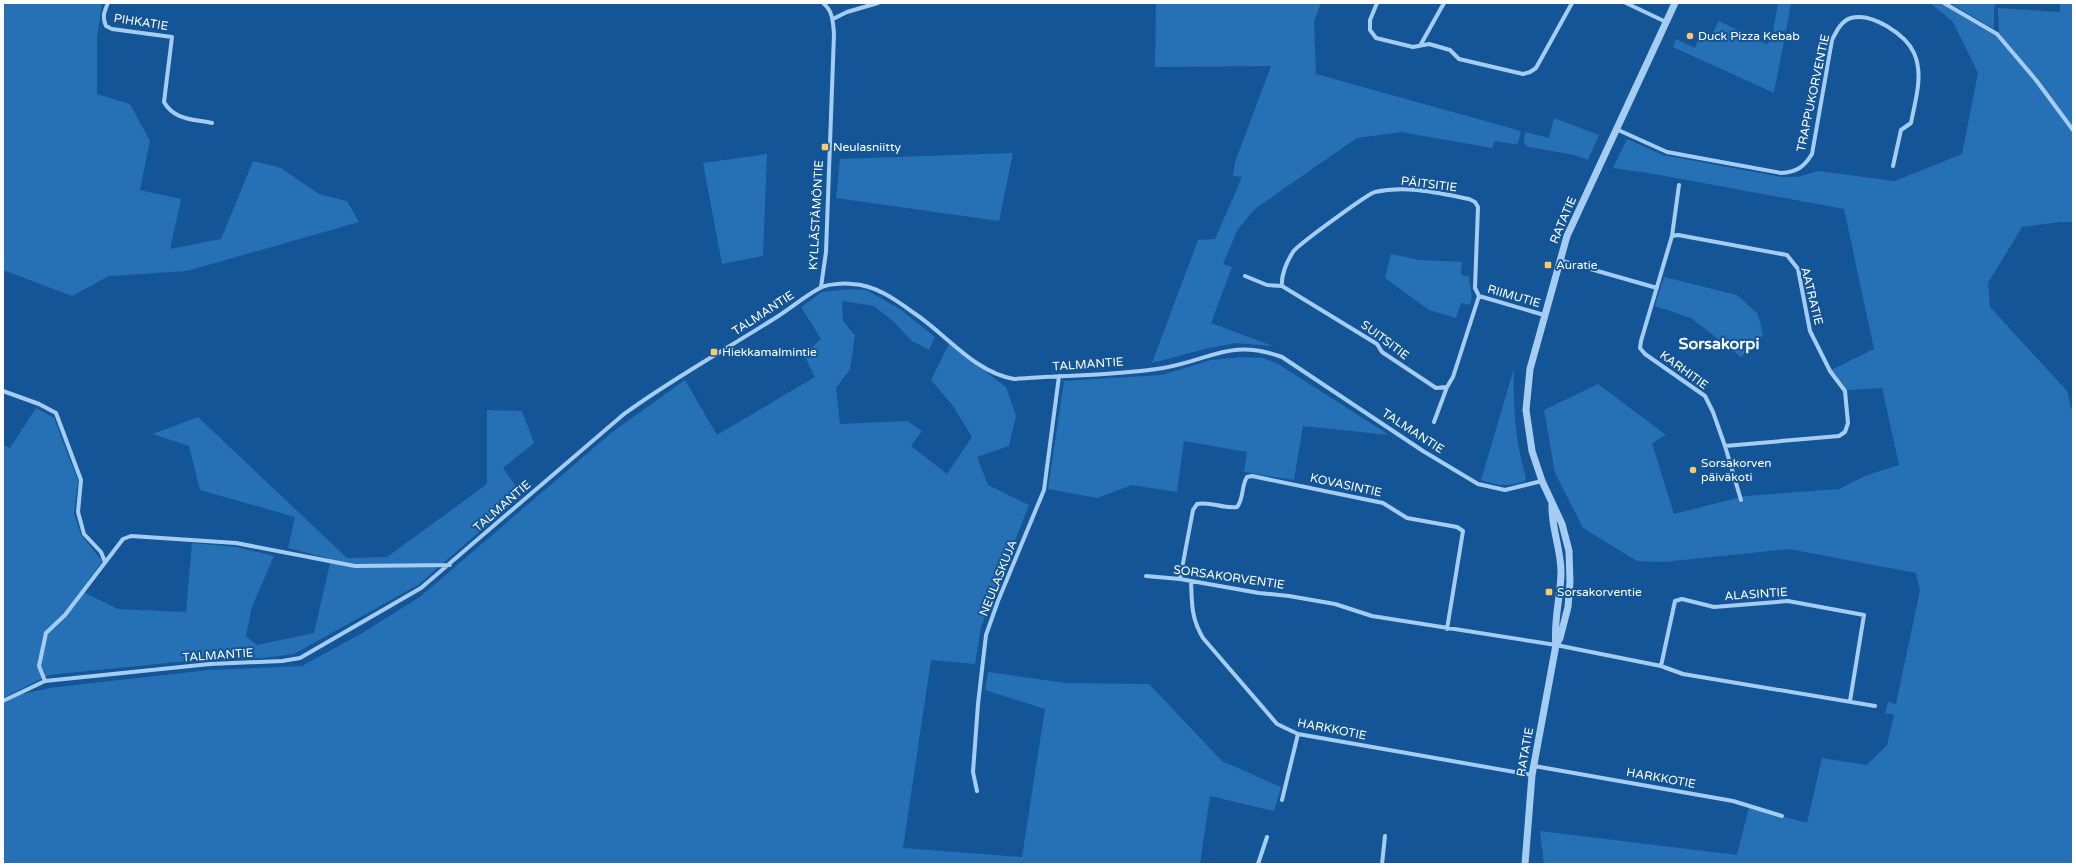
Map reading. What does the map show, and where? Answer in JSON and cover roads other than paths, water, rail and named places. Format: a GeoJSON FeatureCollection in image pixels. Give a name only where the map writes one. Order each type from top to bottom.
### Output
{"type":"FeatureCollection","features":[{"type":"Feature","properties":{"kind":"street","name":"PIHKATIE"},"geometry":{"type":"LineString","coordinates":[[108,3],[104,12],[106,26],[112,29],[172,37],[164,102],[169,110],[174,114],[212,123]]}},
{"type":"Feature","properties":{"kind":"street","name":"KYLLÄSTÄMÖNTIE"},"geometry":{"type":"LineString","coordinates":[[821,287],[826,252],[834,34],[833,19],[828,7],[823,3]]}},
{"type":"Feature","properties":{"kind":"street"},"geometry":{"type":"LineString","coordinates":[[833,19],[847,12],[878,3]]}},
{"type":"Feature","properties":{"kind":"street"},"geometry":{"type":"LineString","coordinates":[[1377,3],[1370,20],[1370,30],[1376,38],[1413,47],[1420,44],[1429,44],[1450,50],[1459,59],[1523,74],[1536,68],[1572,3]]}},
{"type":"Feature","properties":{"kind":"street"},"geometry":{"type":"LineString","coordinates":[[1420,44],[1444,3]]}},
{"type":"Feature","properties":{"kind":"street"},"geometry":{"type":"LineString","coordinates":[[1626,3],[1666,22]]}},
{"type":"Feature","properties":{"kind":"street","name":"RATATIE"},"geometry":{"type":"LineString","coordinates":[[1525,864],[1532,775],[1556,645],[1560,638],[1568,607],[1570,571],[1569,551],[1562,524],[1542,481],[1532,451],[1526,410],[1530,369],[1559,260],[1567,236],[1675,3]]}},
{"type":"Feature","properties":{"kind":"street"},"geometry":{"type":"LineString","coordinates":[[1944,3],[1997,34],[2036,80],[2073,130]]}},
{"type":"Feature","properties":{"kind":"street","name":"TRAPPUKORVENTIE"},"geometry":{"type":"LineString","coordinates":[[1616,129],[1667,152],[1781,173],[1793,172],[1805,166],[1812,154],[1832,40],[1839,26],[1851,18],[1871,18],[1886,25],[1900,36],[1914,53],[1919,76],[1911,123],[1901,130],[1893,166]]}},
{"type":"Feature","properties":{"kind":"street"},"geometry":{"type":"LineString","coordinates":[[1559,260],[1657,288],[1672,236],[1679,185]]}},
{"type":"Feature","properties":{"kind":"street","name":"PÄITSITIE"},"geometry":{"type":"LineString","coordinates":[[1282,286],[1281,278],[1294,250],[1373,192],[1400,189],[1424,190],[1469,199],[1475,202],[1478,206],[1475,288],[1479,296]]}},
{"type":"Feature","properties":{"kind":"street","name":"AATRATIE"},"geometry":{"type":"LineString","coordinates":[[1672,236],[1678,235],[1787,255],[1798,269],[1810,331],[1830,371],[1845,391],[1848,423],[1845,432],[1839,436],[1725,446]]}},
{"type":"Feature","properties":{"kind":"street","name":"SUITSITIE"},"geometry":{"type":"LineString","coordinates":[[1245,276],[1267,285],[1282,286],[1377,344],[1382,352],[1436,388],[1447,387]]}},
{"type":"Feature","properties":{"kind":"street","name":"TALMANTIE"},"geometry":{"type":"LineString","coordinates":[[3,701],[45,681],[210,664],[282,661],[300,658],[421,588],[450,565],[624,414],[660,388],[775,319],[821,287],[852,284],[866,286],[879,291],[920,317],[977,363],[1003,377],[1014,379],[1164,368],[1212,353],[1244,348],[1265,351],[1282,357],[1423,451],[1478,484],[1505,490],[1542,481]]}},
{"type":"Feature","properties":{"kind":"street","name":"KARHITIE"},"geometry":{"type":"LineString","coordinates":[[1657,288],[1640,348],[1645,354],[1705,396],[1713,412],[1725,446]]}},
{"type":"Feature","properties":{"kind":"street"},"geometry":{"type":"LineString","coordinates":[[1434,422],[1447,387],[1453,377],[1479,296]]}},
{"type":"Feature","properties":{"kind":"street","name":"RIIMUTIE"},"geometry":{"type":"LineString","coordinates":[[1479,296],[1544,315]]}},
{"type":"Feature","properties":{"kind":"street","name":"NEULASKUJA"},"geometry":{"type":"LineString","coordinates":[[977,791],[973,772],[978,704],[986,635],[998,601],[1044,490],[1059,376]]}},
{"type":"Feature","properties":{"kind":"street"},"geometry":{"type":"LineString","coordinates":[[3,391],[39,404],[56,413],[81,480],[78,512],[84,534],[101,552],[105,562]]}},
{"type":"Feature","properties":{"kind":"street"},"geometry":{"type":"LineString","coordinates":[[1725,446],[1741,500]]}},
{"type":"Feature","properties":{"kind":"street","name":"KOVASINTIE"},"geometry":{"type":"LineString","coordinates":[[1180,579],[1193,510],[1197,504],[1202,503],[1230,508],[1236,507],[1240,503],[1244,482],[1247,477],[1288,483],[1383,503],[1406,518],[1457,527],[1463,531],[1447,629]]}},
{"type":"Feature","properties":{"kind":"street"},"geometry":{"type":"LineString","coordinates":[[45,681],[39,666],[46,633],[65,615],[123,539],[131,536],[236,543],[355,566],[450,565]]}},
{"type":"Feature","properties":{"kind":"street","name":"SORSAKORVENTIE"},"geometry":{"type":"LineString","coordinates":[[1146,576],[1180,579],[1259,594],[1289,596],[1335,604],[1372,616],[1556,645],[1661,666],[1683,674],[1746,686],[1757,685],[1875,706]]}},
{"type":"Feature","properties":{"kind":"street","name":"HARKKOTIE"},"geometry":{"type":"LineString","coordinates":[[1191,581],[1192,611],[1195,624],[1203,638],[1277,724],[1298,734],[1532,775]]}},
{"type":"Feature","properties":{"kind":"street","name":"ALASINTIE"},"geometry":{"type":"LineString","coordinates":[[1661,666],[1675,601],[1682,599],[1714,607],[1788,601],[1864,615],[1850,701]]}},
{"type":"Feature","properties":{"kind":"street"},"geometry":{"type":"LineString","coordinates":[[1282,800],[1298,734]]}},
{"type":"Feature","properties":{"kind":"street","name":"HARKKOTIE"},"geometry":{"type":"LineString","coordinates":[[1534,766],[1733,801],[1782,816]]}},
{"type":"Feature","properties":{"kind":"street"},"geometry":{"type":"LineString","coordinates":[[1382,864],[1385,836]]}},
{"type":"Feature","properties":{"kind":"street"},"geometry":{"type":"LineString","coordinates":[[1258,864],[1267,837]]}},
{"type":"Feature","properties":{"kind":"place","name":"Duck Pizza Kebab"},"geometry":{"type":"Point","coordinates":[1690,36]}},
{"type":"Feature","properties":{"kind":"place","name":"Neulasniitty"},"geometry":{"type":"Point","coordinates":[825,147]}},
{"type":"Feature","properties":{"kind":"place","name":"Auratie"},"geometry":{"type":"Point","coordinates":[1548,265]}},
{"type":"Feature","properties":{"kind":"place","name":"Hiekkamalmintie"},"geometry":{"type":"Point","coordinates":[714,352]}},
{"type":"Feature","properties":{"kind":"place","name":"Sorsakorven päiväkoti"},"geometry":{"type":"Point","coordinates":[1693,470]}},
{"type":"Feature","properties":{"kind":"place","name":"Sorsakorventie"},"geometry":{"type":"Point","coordinates":[1549,592]}},
{"type":"Feature","properties":{"kind":"district","name":"Sorsakorpi"},"geometry":{"type":"Point","coordinates":[1719,343]}}]}
